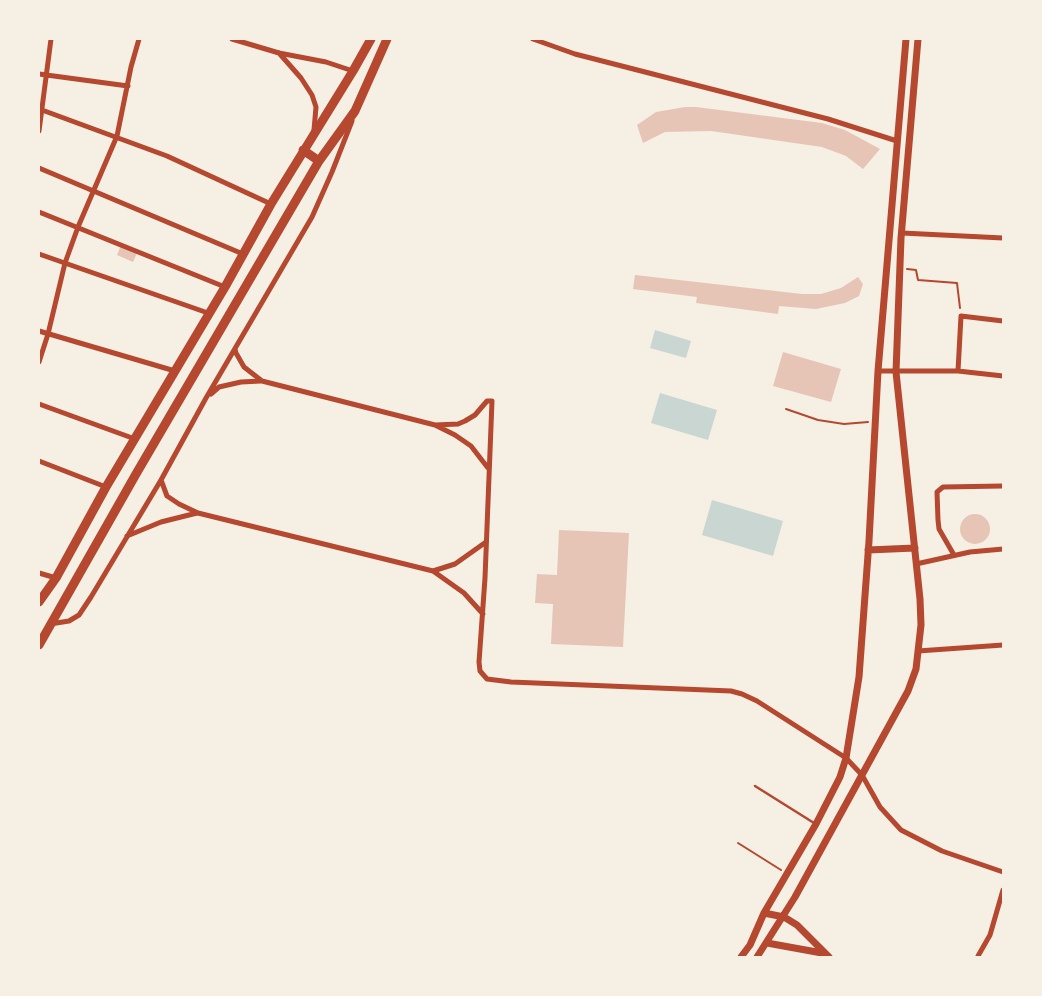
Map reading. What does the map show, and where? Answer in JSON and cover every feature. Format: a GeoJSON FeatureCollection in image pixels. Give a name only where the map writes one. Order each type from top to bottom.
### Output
{"type":"FeatureCollection","features":[{"type":"Feature","properties":{"kind":"highway"},"geometry":{"type":"LineString","coordinates":[[39,602],[56,578],[106,487],[271,204],[371,39]]}},
{"type":"Feature","properties":{"kind":"highway"},"geometry":{"type":"LineString","coordinates":[[39,645],[49,624],[319,161],[355,111],[387,39]]}},
{"type":"Feature","properties":{"kind":"highway"},"geometry":{"type":"LineString","coordinates":[[303,150],[319,161]]}},
{"type":"Feature","properties":{"kind":"highway"},"geometry":{"type":"LineString","coordinates":[[119,466],[136,474]]}},
{"type":"Feature","properties":{"kind":"street"},"geometry":{"type":"LineString","coordinates":[[39,132],[51,39]]}},
{"type":"Feature","properties":{"kind":"street"},"geometry":{"type":"LineString","coordinates":[[39,362],[66,263],[78,227],[117,136],[139,39]]}},
{"type":"Feature","properties":{"kind":"street"},"geometry":{"type":"LineString","coordinates":[[232,39],[279,53],[326,62],[353,71]]}},
{"type":"Feature","properties":{"kind":"street"},"geometry":{"type":"LineString","coordinates":[[532,39],[575,54],[828,119],[897,141]]}},
{"type":"Feature","properties":{"kind":"street"},"geometry":{"type":"LineString","coordinates":[[741,957],[750,946],[764,913],[816,824],[840,777],[846,758],[859,677],[878,371],[906,39]]}},
{"type":"Feature","properties":{"kind":"street"},"geometry":{"type":"LineString","coordinates":[[759,955],[784,917],[862,776],[908,691],[916,670],[921,624],[915,548],[896,372],[902,233],[918,39]]}},
{"type":"Feature","properties":{"kind":"street"},"geometry":{"type":"LineString","coordinates":[[279,53],[301,78],[312,95],[316,107],[314,134]]}},
{"type":"Feature","properties":{"kind":"street"},"geometry":{"type":"LineString","coordinates":[[39,74],[128,86]]}},
{"type":"Feature","properties":{"kind":"street"},"geometry":{"type":"LineString","coordinates":[[42,110],[117,136],[206,173],[271,204]]}},
{"type":"Feature","properties":{"kind":"street"},"geometry":{"type":"LineString","coordinates":[[49,624],[69,621],[79,615],[161,480],[206,398],[312,217],[332,172],[355,111]]}},
{"type":"Feature","properties":{"kind":"street"},"geometry":{"type":"LineString","coordinates":[[39,168],[243,254]]}},
{"type":"Feature","properties":{"kind":"street"},"geometry":{"type":"LineString","coordinates":[[39,212],[224,287]]}},
{"type":"Feature","properties":{"kind":"street"},"geometry":{"type":"LineString","coordinates":[[902,233],[1003,238]]}},
{"type":"Feature","properties":{"kind":"street"},"geometry":{"type":"LineString","coordinates":[[39,254],[208,313]]}},
{"type":"Feature","properties":{"kind":"street"},"geometry":{"type":"LineString","coordinates":[[958,372],[961,316],[1003,321]]}},
{"type":"Feature","properties":{"kind":"street"},"geometry":{"type":"LineString","coordinates":[[39,331],[175,371]]}},
{"type":"Feature","properties":{"kind":"street"},"geometry":{"type":"LineString","coordinates":[[235,349],[244,367],[262,381]]}},
{"type":"Feature","properties":{"kind":"street"},"geometry":{"type":"LineString","coordinates":[[878,371],[958,372],[1003,376]]}},
{"type":"Feature","properties":{"kind":"street"},"geometry":{"type":"LineString","coordinates":[[206,398],[219,387],[241,382],[262,381],[435,426],[471,446],[488,469]]}},
{"type":"Feature","properties":{"kind":"street"},"geometry":{"type":"LineString","coordinates":[[435,426],[458,424],[465,421],[475,415],[487,401],[491,401],[480,671],[490,680],[731,691],[742,694],[757,701],[846,758],[862,776],[880,806],[901,830],[942,851],[1003,872]]}},
{"type":"Feature","properties":{"kind":"street"},"geometry":{"type":"LineString","coordinates":[[39,404],[135,440]]}},
{"type":"Feature","properties":{"kind":"street"},"geometry":{"type":"LineString","coordinates":[[39,461],[106,487]]}},
{"type":"Feature","properties":{"kind":"street"},"geometry":{"type":"LineString","coordinates":[[161,480],[168,496],[179,504],[198,513],[433,571],[464,593],[483,614]]}},
{"type":"Feature","properties":{"kind":"street"},"geometry":{"type":"LineString","coordinates":[[954,555],[940,529],[937,492],[943,487],[1003,486]]}},
{"type":"Feature","properties":{"kind":"street"},"geometry":{"type":"LineString","coordinates":[[127,536],[161,522],[198,513]]}},
{"type":"Feature","properties":{"kind":"street"},"geometry":{"type":"LineString","coordinates":[[433,571],[455,564],[486,542]]}},
{"type":"Feature","properties":{"kind":"street"},"geometry":{"type":"LineString","coordinates":[[868,550],[915,548]]}},
{"type":"Feature","properties":{"kind":"street"},"geometry":{"type":"LineString","coordinates":[[916,564],[954,555],[1003,549]]}},
{"type":"Feature","properties":{"kind":"street"},"geometry":{"type":"LineString","coordinates":[[39,573],[56,578]]}},
{"type":"Feature","properties":{"kind":"street"},"geometry":{"type":"LineString","coordinates":[[918,651],[1003,645]]}},
{"type":"Feature","properties":{"kind":"street"},"geometry":{"type":"LineString","coordinates":[[979,957],[990,935],[1003,890]]}},
{"type":"Feature","properties":{"kind":"street"},"geometry":{"type":"LineString","coordinates":[[764,913],[784,917],[804,932],[826,955]]}},
{"type":"Feature","properties":{"kind":"street"},"geometry":{"type":"LineString","coordinates":[[767,943],[826,955]]}},
{"type":"Feature","properties":{"kind":"lane"},"geometry":{"type":"LineString","coordinates":[[755,786],[816,824]]}},
{"type":"Feature","properties":{"kind":"path"},"geometry":{"type":"LineString","coordinates":[[900,268],[916,270],[918,280],[957,284],[961,316]]}},
{"type":"Feature","properties":{"kind":"path"},"geometry":{"type":"LineString","coordinates":[[786,409],[818,420],[844,424],[875,422]]}},
{"type":"Feature","properties":{"kind":"path"},"geometry":{"type":"LineString","coordinates":[[738,843],[787,873]]}},
{"type":"Feature","properties":{"kind":"shaded area"},"geometry":{"type":"Polygon","coordinates":[[[655,330],[691,341],[686,358],[650,348],[655,330]]]}},
{"type":"Feature","properties":{"kind":"shaded area"},"geometry":{"type":"Polygon","coordinates":[[[660,393],[717,410],[708,440],[651,423],[660,393]]]}},
{"type":"Feature","properties":{"kind":"shaded area"},"geometry":{"type":"Polygon","coordinates":[[[712,500],[783,521],[773,556],[702,535],[712,500]]]}},
{"type":"Feature","properties":{"kind":"building"},"geometry":{"type":"Polygon","coordinates":[[[685,107],[822,123],[845,130],[880,149],[863,169],[846,156],[822,147],[711,131],[665,132],[643,143],[637,125],[656,112],[685,107]]]}},
{"type":"Feature","properties":{"kind":"building"},"geometry":{"type":"Polygon","coordinates":[[[121,245],[137,253],[133,262],[117,255],[121,245]]]}},
{"type":"Feature","properties":{"kind":"building"},"geometry":{"type":"Polygon","coordinates":[[[635,275],[802,294],[821,294],[841,288],[858,277],[863,284],[859,296],[845,303],[816,309],[779,306],[778,314],[696,303],[697,297],[633,289],[635,275]]]}},
{"type":"Feature","properties":{"kind":"building"},"geometry":{"type":"Polygon","coordinates":[[[783,352],[841,369],[831,402],[773,386],[783,352]]]}},
{"type":"Feature","properties":{"kind":"building"},"geometry":{"type":"Polygon","coordinates":[[[975,514],[986,518],[990,529],[986,540],[975,544],[964,540],[960,529],[964,518],[975,514]]]}},
{"type":"Feature","properties":{"kind":"building"},"geometry":{"type":"Polygon","coordinates":[[[559,530],[629,533],[623,647],[551,644],[553,604],[535,603],[537,574],[557,575],[559,530]]]}}]}
